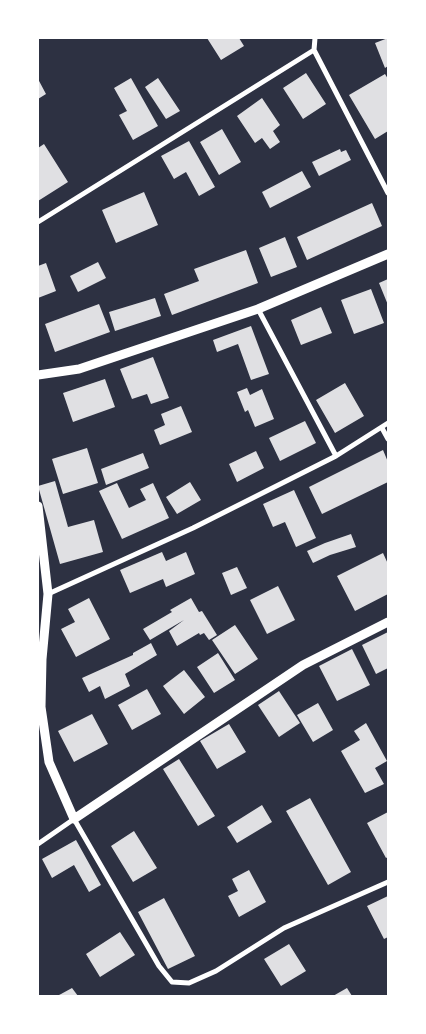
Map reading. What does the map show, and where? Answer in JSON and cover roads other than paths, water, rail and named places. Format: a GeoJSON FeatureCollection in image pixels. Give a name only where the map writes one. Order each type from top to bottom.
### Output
{"type":"FeatureCollection","features":[{"type":"Feature","properties":{"kind":"street"},"geometry":{"type":"LineString","coordinates":[[315,38],[314,50],[388,193]]}},
{"type":"Feature","properties":{"kind":"street"},"geometry":{"type":"LineString","coordinates":[[38,222],[314,50]]}},
{"type":"Feature","properties":{"kind":"street"},"geometry":{"type":"LineString","coordinates":[[38,375],[79,369],[258,309],[388,254]]}},
{"type":"Feature","properties":{"kind":"street"},"geometry":{"type":"LineString","coordinates":[[258,309],[336,456]]}},
{"type":"Feature","properties":{"kind":"street"},"geometry":{"type":"LineString","coordinates":[[48,594],[193,528],[336,456],[388,424]]}},
{"type":"Feature","properties":{"kind":"street"},"geometry":{"type":"LineString","coordinates":[[382,428],[388,439]]}},
{"type":"Feature","properties":{"kind":"street"},"geometry":{"type":"LineString","coordinates":[[38,506],[48,594],[42,660],[41,707],[48,762],[74,819],[159,966],[172,982],[189,983],[216,971],[284,928],[388,882]]}},
{"type":"Feature","properties":{"kind":"street"},"geometry":{"type":"LineString","coordinates":[[38,844],[303,666],[388,622]]}}]}
